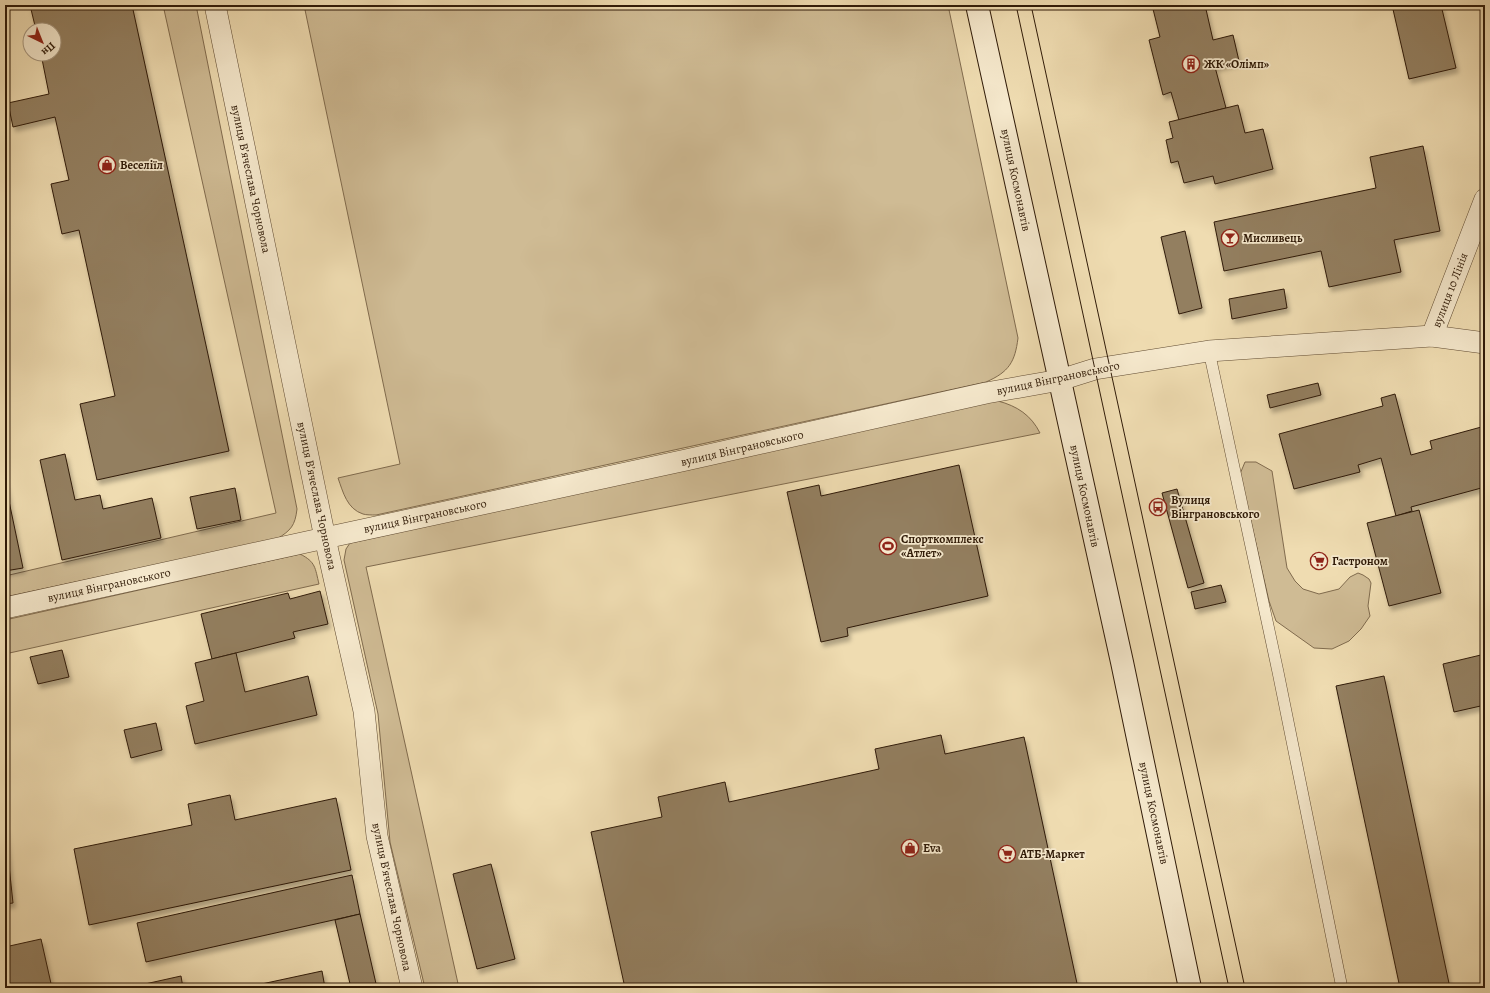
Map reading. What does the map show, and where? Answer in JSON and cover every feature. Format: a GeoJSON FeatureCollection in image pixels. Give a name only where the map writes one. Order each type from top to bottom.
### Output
{"type":"FeatureCollection","features":[{"type":"Feature","properties":{"kind":"main road","name":"вулиця Космонавтів"},"geometry":{"type":"LineString","coordinates":[[977,5],[1122,662],[1190,988]]}},
{"type":"Feature","properties":{"kind":"street","name":"вулиця Вʼячеслава Чорновола"},"geometry":{"type":"LineString","coordinates":[[216,5],[326,538],[364,711],[377,836],[412,988]]}},
{"type":"Feature","properties":{"kind":"street","name":"вулиця 10 Лінія"},"geometry":{"type":"LineString","coordinates":[[1432,336],[1485,199]]}},
{"type":"Feature","properties":{"kind":"street","name":"вулиця Вінграновського"},"geometry":{"type":"LineString","coordinates":[[5,608],[686,460],[986,393],[1060,380],[1096,370],[1208,352],[1432,336],[1485,342]]}},
{"type":"Feature","properties":{"kind":"lane"},"geometry":{"type":"LineString","coordinates":[[1208,352],[1278,672],[1342,988]]}},
{"type":"Feature","properties":{"kind":"shaded area"},"geometry":{"type":"Polygon","coordinates":[[[163,5],[196,5],[297,509],[295,520],[292,527],[277,539],[5,597],[5,576],[276,513],[163,5]]]}},
{"type":"Feature","properties":{"kind":"shaded area"},"geometry":{"type":"Polygon","coordinates":[[[304,5],[948,5],[1018,338],[1013,360],[1005,370],[986,382],[376,515],[358,512],[346,499],[338,478],[400,464],[304,5]]]}},
{"type":"Feature","properties":{"kind":"shaded area"},"geometry":{"type":"Polygon","coordinates":[[[998,401],[1023,412],[1028,416],[1040,433],[366,567],[459,988],[425,988],[390,842],[378,714],[344,560],[346,549],[350,543],[983,403],[998,401]]]}},
{"type":"Feature","properties":{"kind":"shaded area"},"geometry":{"type":"Polygon","coordinates":[[[1245,462],[1256,462],[1272,471],[1287,568],[1295,581],[1303,589],[1319,594],[1339,589],[1350,577],[1358,573],[1369,579],[1371,583],[1368,606],[1370,616],[1361,629],[1349,641],[1332,649],[1314,648],[1276,621],[1269,601],[1240,474],[1245,462]]]}},
{"type":"Feature","properties":{"kind":"shaded area"},"geometry":{"type":"Polygon","coordinates":[[[300,554],[309,560],[314,566],[319,584],[5,654],[5,620],[300,554]]]}},
{"type":"Feature","properties":{"kind":"building"},"geometry":{"type":"Polygon","coordinates":[[[30,5],[132,5],[229,451],[97,480],[80,404],[115,396],[79,230],[62,234],[51,184],[69,180],[55,117],[13,127],[8,103],[49,94],[43,62],[62,62],[62,22],[34,22],[30,5]]]}},
{"type":"Feature","properties":{"kind":"building","name":"ЖК «Олімп»"},"geometry":{"type":"Polygon","coordinates":[[[1152,5],[1205,5],[1213,40],[1233,35],[1239,61],[1215,67],[1226,108],[1179,120],[1171,92],[1163,95],[1149,40],[1160,37],[1152,5]]]}},
{"type":"Feature","properties":{"kind":"building"},"geometry":{"type":"Polygon","coordinates":[[[1392,5],[1441,5],[1456,68],[1409,79],[1392,5]]]}},
{"type":"Feature","properties":{"kind":"building"},"geometry":{"type":"Polygon","coordinates":[[[1238,105],[1245,133],[1263,129],[1273,169],[1215,184],[1213,176],[1184,183],[1178,161],[1171,163],[1166,140],[1173,138],[1169,122],[1238,105]]]}},
{"type":"Feature","properties":{"kind":"building"},"geometry":{"type":"Polygon","coordinates":[[[1423,146],[1440,231],[1394,240],[1401,272],[1329,287],[1321,251],[1224,271],[1214,222],[1376,188],[1370,157],[1423,146]]]}},
{"type":"Feature","properties":{"kind":"building"},"geometry":{"type":"Polygon","coordinates":[[[1185,231],[1202,308],[1179,314],[1161,237],[1185,231]]]}},
{"type":"Feature","properties":{"kind":"building"},"geometry":{"type":"Polygon","coordinates":[[[1284,289],[1287,308],[1232,319],[1229,299],[1284,289]]]}},
{"type":"Feature","properties":{"kind":"building"},"geometry":{"type":"Polygon","coordinates":[[[1318,383],[1321,395],[1270,408],[1267,395],[1318,383]]]}},
{"type":"Feature","properties":{"kind":"building"},"geometry":{"type":"Polygon","coordinates":[[[1395,394],[1411,455],[1432,449],[1430,441],[1485,426],[1485,487],[1411,507],[1412,511],[1396,516],[1381,458],[1358,465],[1360,472],[1294,489],[1279,434],[1383,406],[1381,398],[1395,394]]]}},
{"type":"Feature","properties":{"kind":"building"},"geometry":{"type":"Polygon","coordinates":[[[65,454],[75,500],[100,495],[103,509],[152,498],[161,538],[62,560],[40,460],[65,454]]]}},
{"type":"Feature","properties":{"kind":"building","name":"Спорткомплекс «Атлет»"},"geometry":{"type":"Polygon","coordinates":[[[959,465],[988,596],[847,628],[848,636],[821,642],[787,492],[819,485],[821,496],[959,465]]]}},
{"type":"Feature","properties":{"kind":"building"},"geometry":{"type":"Polygon","coordinates":[[[5,482],[23,568],[5,571],[5,482]]]}},
{"type":"Feature","properties":{"kind":"building"},"geometry":{"type":"Polygon","coordinates":[[[235,488],[241,520],[197,529],[190,497],[235,488]]]}},
{"type":"Feature","properties":{"kind":"building"},"geometry":{"type":"Polygon","coordinates":[[[1177,489],[1204,583],[1188,588],[1162,493],[1177,489]]]}},
{"type":"Feature","properties":{"kind":"building"},"geometry":{"type":"Polygon","coordinates":[[[1419,510],[1441,593],[1389,606],[1367,523],[1419,510]]]}},
{"type":"Feature","properties":{"kind":"building"},"geometry":{"type":"Polygon","coordinates":[[[1221,585],[1226,602],[1195,609],[1191,592],[1221,585]]]}},
{"type":"Feature","properties":{"kind":"building"},"geometry":{"type":"Polygon","coordinates":[[[320,591],[328,624],[293,632],[295,638],[212,659],[201,614],[288,593],[290,599],[320,591]]]}},
{"type":"Feature","properties":{"kind":"building"},"geometry":{"type":"Polygon","coordinates":[[[62,650],[69,677],[38,684],[30,657],[62,650]]]}},
{"type":"Feature","properties":{"kind":"building"},"geometry":{"type":"Polygon","coordinates":[[[236,653],[245,692],[308,676],[317,715],[195,744],[186,706],[204,701],[195,663],[236,653]]]}},
{"type":"Feature","properties":{"kind":"building"},"geometry":{"type":"Polygon","coordinates":[[[1485,654],[1485,705],[1454,712],[1443,664],[1485,654]]]}},
{"type":"Feature","properties":{"kind":"building"},"geometry":{"type":"Polygon","coordinates":[[[1384,676],[1450,988],[1400,988],[1336,686],[1384,676]]]}},
{"type":"Feature","properties":{"kind":"building"},"geometry":{"type":"Polygon","coordinates":[[[156,723],[162,750],[131,758],[124,730],[156,723]]]}},
{"type":"Feature","properties":{"kind":"building"},"geometry":{"type":"Polygon","coordinates":[[[941,735],[945,754],[1024,737],[1078,988],[625,988],[591,832],[662,817],[658,797],[725,782],[729,802],[879,769],[875,749],[941,735]]]}},
{"type":"Feature","properties":{"kind":"building"},"geometry":{"type":"Polygon","coordinates":[[[230,795],[235,820],[336,798],[351,870],[89,925],[74,849],[192,825],[188,804],[230,795]]]}},
{"type":"Feature","properties":{"kind":"building"},"geometry":{"type":"Polygon","coordinates":[[[5,828],[13,903],[5,904],[5,828]]]}},
{"type":"Feature","properties":{"kind":"building"},"geometry":{"type":"Polygon","coordinates":[[[491,864],[515,959],[477,969],[453,874],[491,864]]]}},
{"type":"Feature","properties":{"kind":"building"},"geometry":{"type":"Polygon","coordinates":[[[352,875],[360,914],[146,962],[137,923],[352,875]]]}},
{"type":"Feature","properties":{"kind":"building"},"geometry":{"type":"Polygon","coordinates":[[[360,914],[377,988],[351,988],[335,920],[360,914]]]}},
{"type":"Feature","properties":{"kind":"building"},"geometry":{"type":"Polygon","coordinates":[[[41,939],[52,988],[5,988],[5,947],[41,939]]]}},
{"type":"Feature","properties":{"kind":"building"},"geometry":{"type":"Polygon","coordinates":[[[322,971],[325,988],[243,988],[322,971]]]}},
{"type":"Feature","properties":{"kind":"building"},"geometry":{"type":"Polygon","coordinates":[[[181,976],[183,988],[127,988],[181,976]]]}},
{"type":"Feature","properties":{"kind":"tram line"},"geometry":{"type":"LineString","coordinates":[[1016,5],[1229,988]]}},
{"type":"Feature","properties":{"kind":"tram line"},"geometry":{"type":"LineString","coordinates":[[1031,5],[1245,988]]}},
{"type":"Feature","properties":{"kind":"place","name":"ЖК «Олімп»"},"geometry":{"type":"Point","coordinates":[1191,64]}},
{"type":"Feature","properties":{"kind":"place","name":"Веселіїл"},"geometry":{"type":"Point","coordinates":[107,165]}},
{"type":"Feature","properties":{"kind":"place","name":"Мисливець"},"geometry":{"type":"Point","coordinates":[1230,238]}},
{"type":"Feature","properties":{"kind":"place","name":"Вулиця Вінграновського"},"geometry":{"type":"Point","coordinates":[1158,507]}},
{"type":"Feature","properties":{"kind":"place","name":"Спорткомплекс «Атлет»"},"geometry":{"type":"Point","coordinates":[888,546]}},
{"type":"Feature","properties":{"kind":"place","name":"Гастроном"},"geometry":{"type":"Point","coordinates":[1319,561]}},
{"type":"Feature","properties":{"kind":"place","name":"Eva"},"geometry":{"type":"Point","coordinates":[910,848]}},
{"type":"Feature","properties":{"kind":"place","name":"АТБ-Маркет"},"geometry":{"type":"Point","coordinates":[1007,854]}}]}
